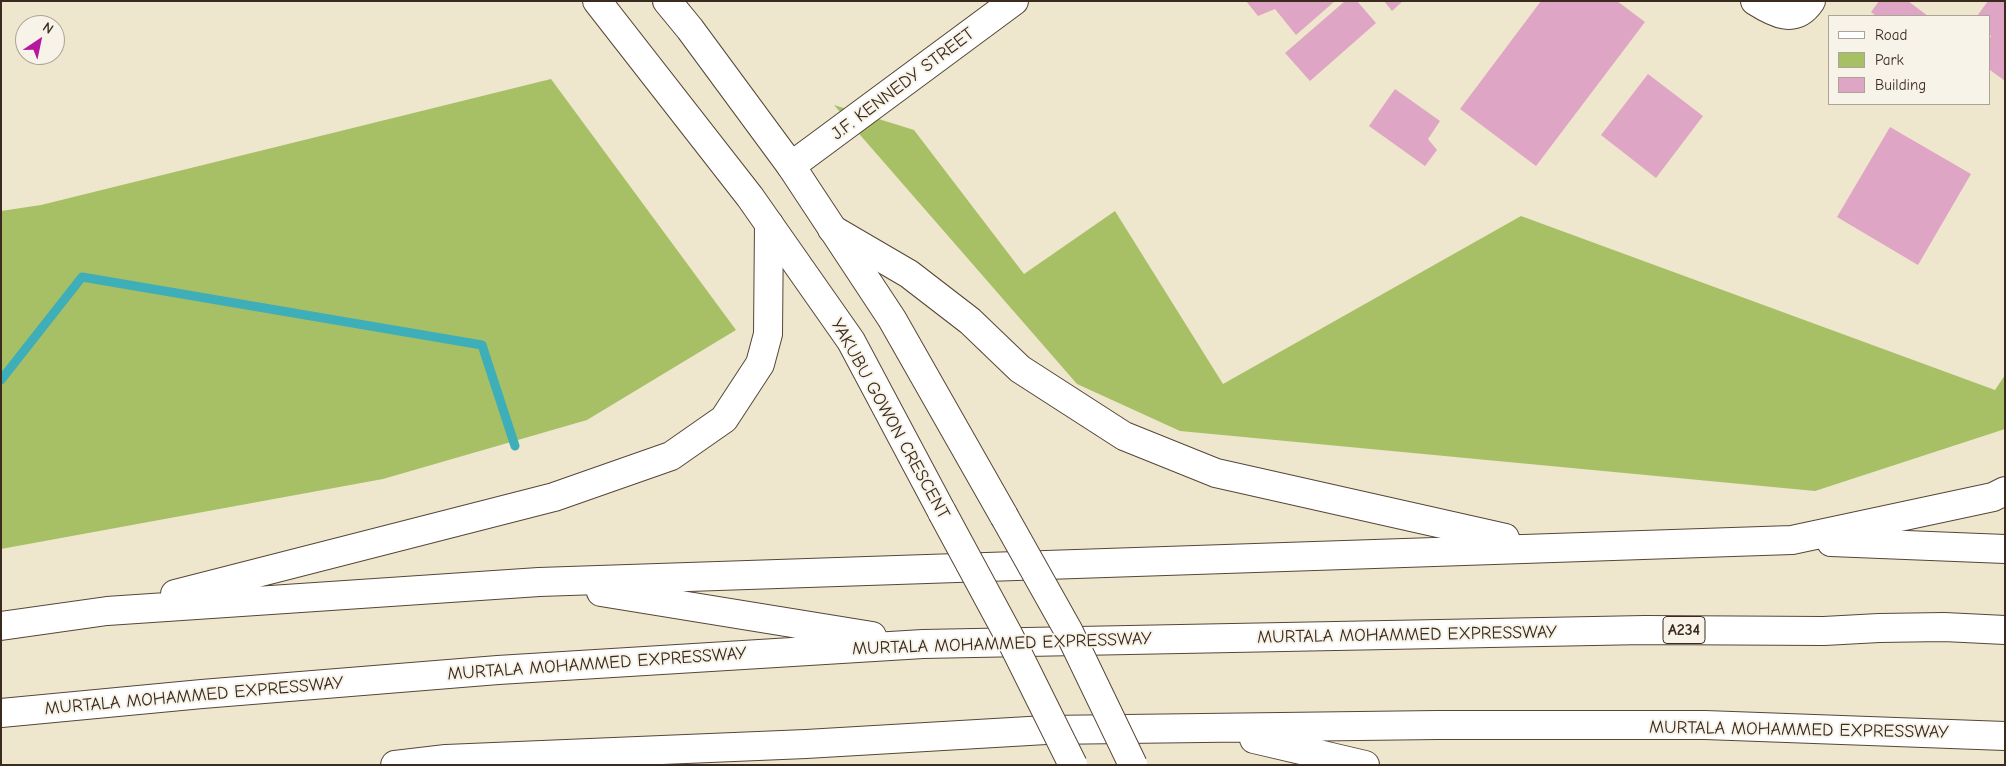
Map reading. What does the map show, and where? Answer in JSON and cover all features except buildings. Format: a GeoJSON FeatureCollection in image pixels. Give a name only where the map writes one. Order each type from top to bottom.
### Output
{"type":"FeatureCollection","features":[{"type":"Feature","properties":{"kind":"main road","name":"YAKUBU GOWON CRESCENT"},"geometry":{"type":"LineString","coordinates":[[597,1],[720,158],[769,224],[850,341],[1009,636],[1073,765]]}},
{"type":"Feature","properties":{"kind":"main road"},"geometry":{"type":"LineString","coordinates":[[667,1],[690,29],[791,166],[892,319],[1068,630],[1132,765]]}},
{"type":"Feature","properties":{"kind":"main road","name":"J.F. KENNEDY STREET"},"geometry":{"type":"LineString","coordinates":[[791,166],[1014,1]]}},
{"type":"Feature","properties":{"kind":"main road"},"geometry":{"type":"LineString","coordinates":[[1755,1],[1775,13],[1793,16],[1808,6],[1811,1]]}},
{"type":"Feature","properties":{"kind":"main road"},"geometry":{"type":"LineString","coordinates":[[107,611],[554,498],[671,456],[724,419],[760,364],[768,334],[769,224]]}},
{"type":"Feature","properties":{"kind":"main road"},"geometry":{"type":"LineString","coordinates":[[832,229],[909,274],[970,322],[1020,368],[1124,436],[1216,473],[1543,547]]}},
{"type":"Feature","properties":{"kind":"main road"},"geometry":{"type":"LineString","coordinates":[[1792,540],[1993,497],[2005,491]]}},
{"type":"Feature","properties":{"kind":"main road"},"geometry":{"type":"LineString","coordinates":[[1,626],[107,611],[539,582],[1792,540],[2005,549]]}},
{"type":"Feature","properties":{"kind":"main road"},"geometry":{"type":"LineString","coordinates":[[539,582],[923,644]]}},
{"type":"Feature","properties":{"kind":"main road","name":"MURTALA MOHAMMED EXPRESSWAY"},"geometry":{"type":"LineString","coordinates":[[1,713],[202,694],[498,670],[923,644],[1645,630],[1824,631],[1907,627],[2005,630]]}},
{"type":"Feature","properties":{"kind":"main road","name":"MURTALA MOHAMMED EXPRESSWAY"},"geometry":{"type":"LineString","coordinates":[[395,765],[1046,730],[1705,725],[2005,736]]}},
{"type":"Feature","properties":{"kind":"main road"},"geometry":{"type":"LineString","coordinates":[[1214,729],[1365,765]]}},
{"type":"Feature","properties":{"kind":"green space"},"geometry":{"type":"Polygon","coordinates":[[[551,79],[736,330],[587,420],[383,479],[1,549],[1,211],[41,205],[551,79]]]}},
{"type":"Feature","properties":{"kind":"green space"},"geometry":{"type":"Polygon","coordinates":[[[834,105],[914,130],[1024,274],[1115,211],[1223,384],[1521,216],[1995,390],[2005,375],[2005,429],[1815,491],[1180,431],[1077,384],[834,105]]]}},
{"type":"Feature","properties":{"kind":"waterway"},"geometry":{"type":"LineString","coordinates":[[1,380],[82,277],[482,345],[515,446]]}}]}
